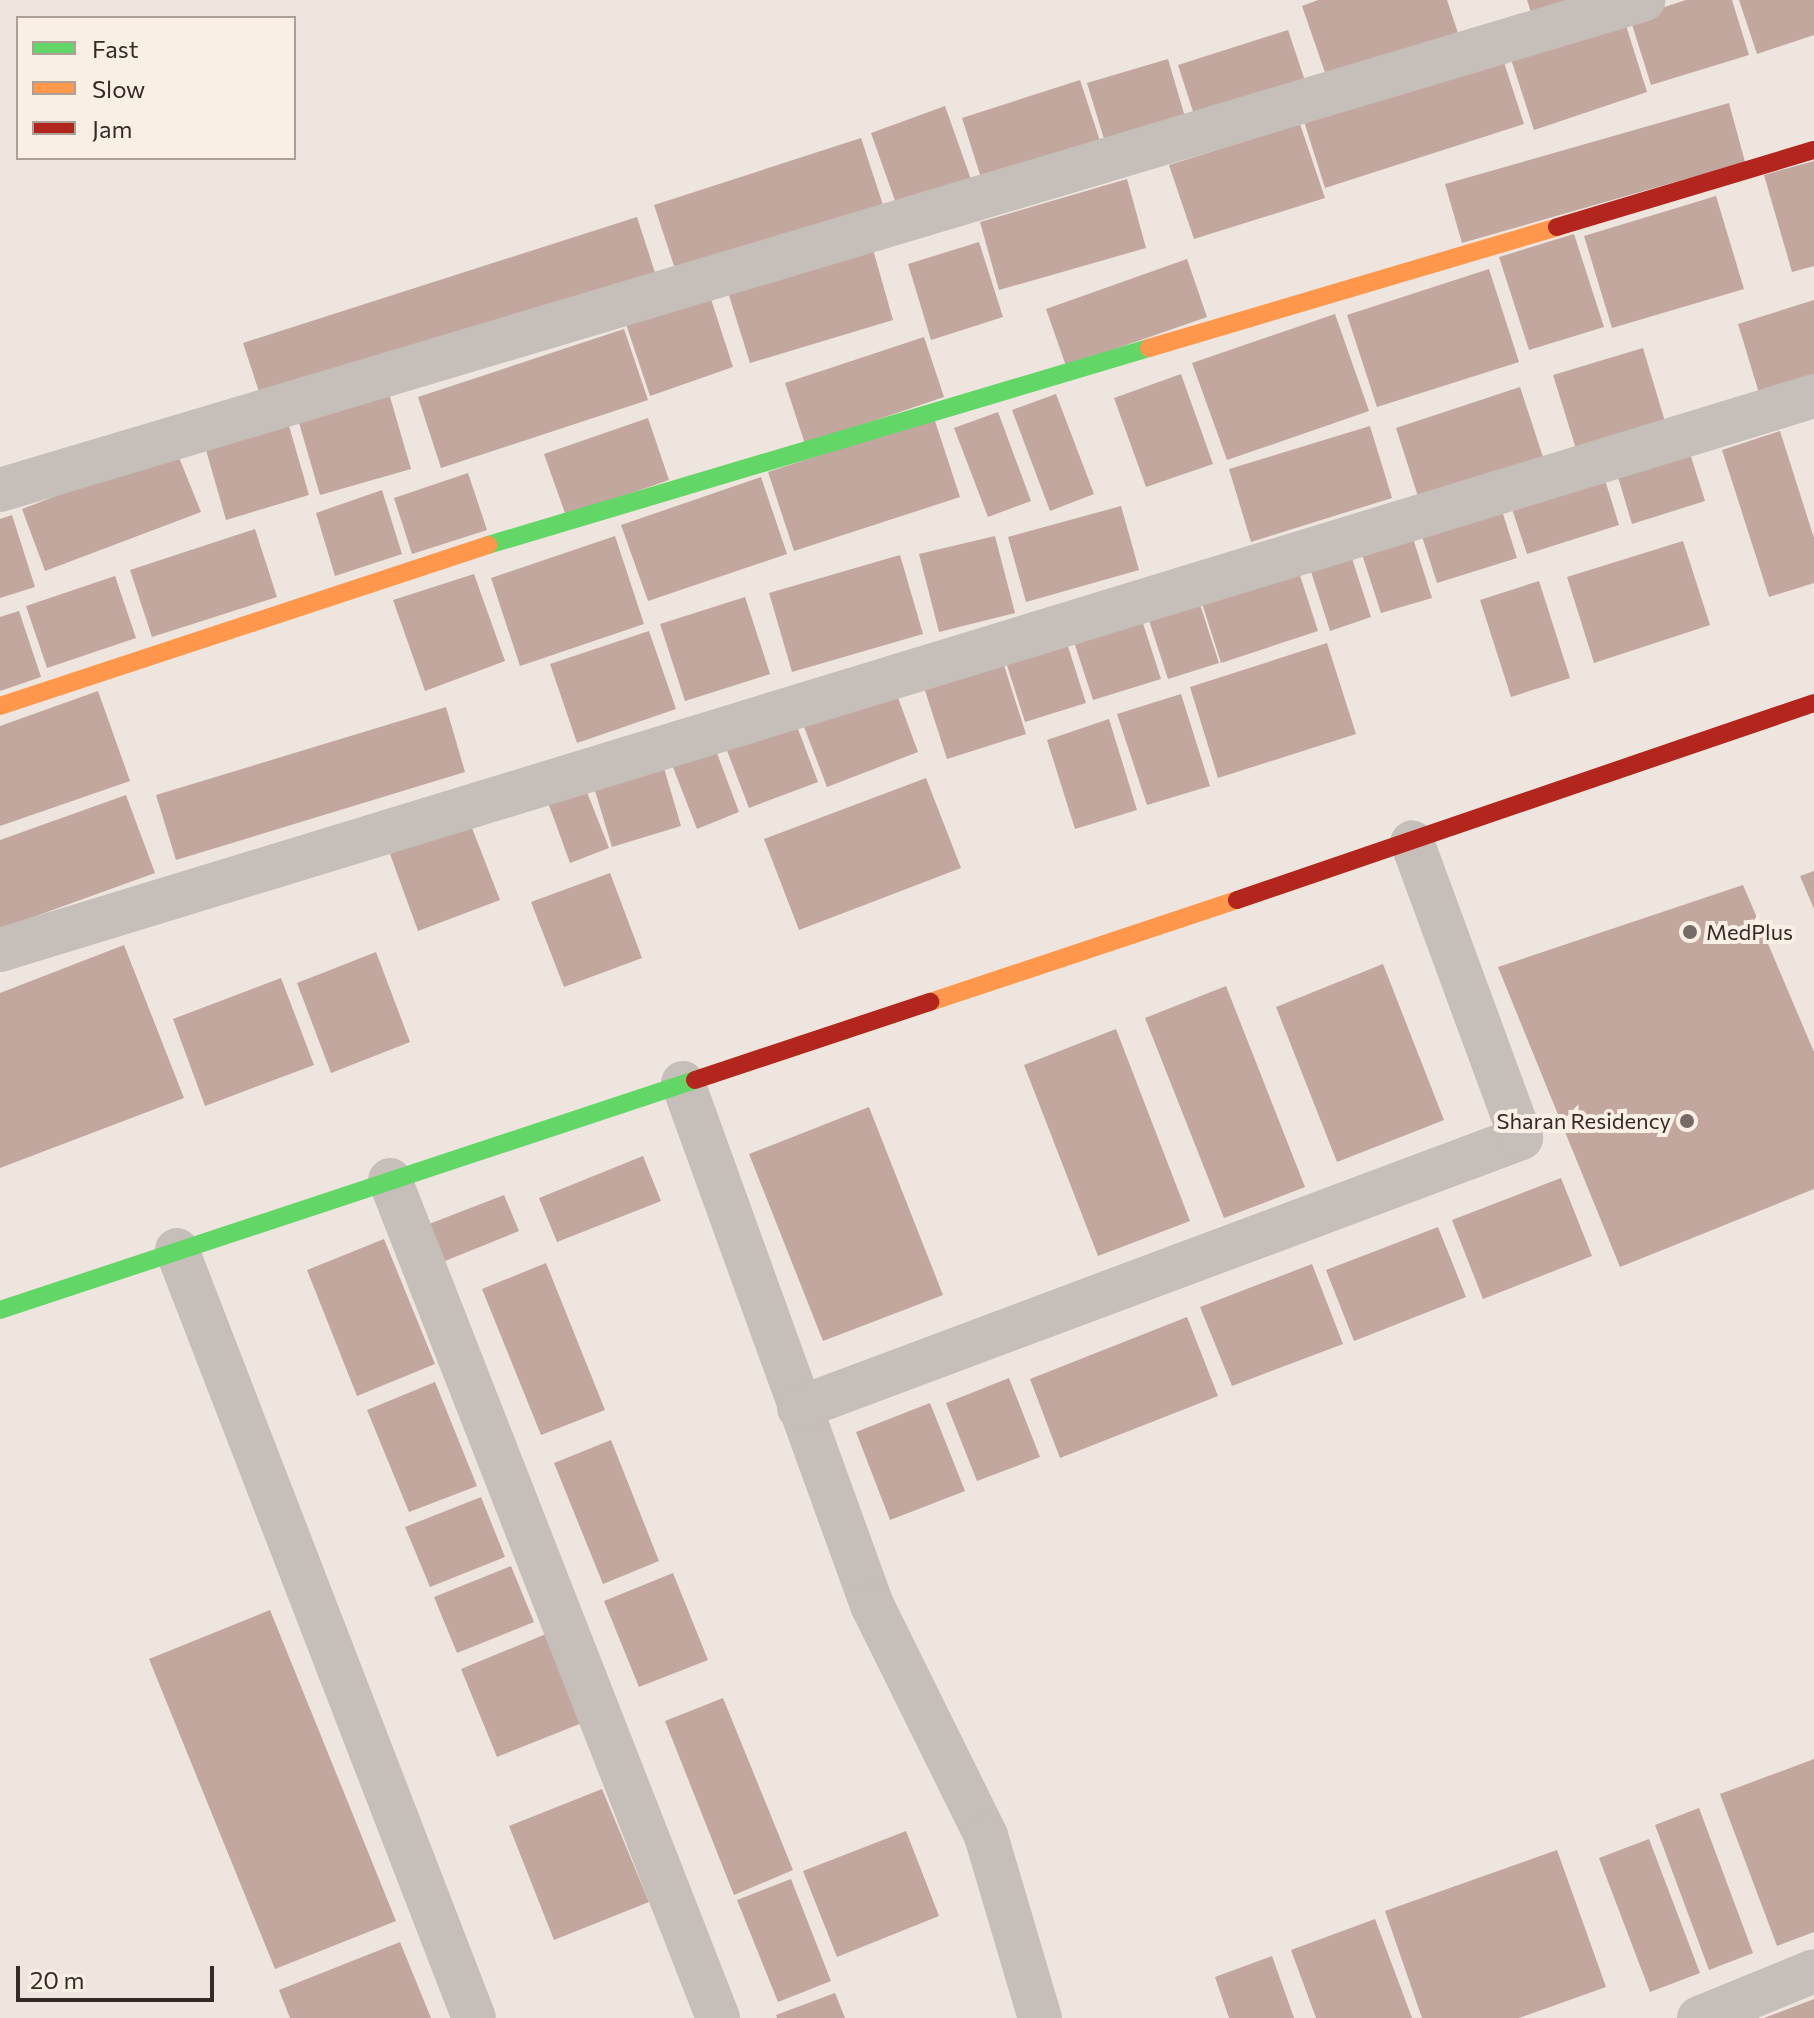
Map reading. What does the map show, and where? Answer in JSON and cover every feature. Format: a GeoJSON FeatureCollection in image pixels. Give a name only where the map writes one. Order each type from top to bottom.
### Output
{"type":"FeatureCollection","features":[{"type":"Feature","properties":{"kind":"street"},"geometry":{"type":"LineString","coordinates":[[0,490],[1643,0]]}},
{"type":"Feature","properties":{"kind":"street"},"geometry":{"type":"LineString","coordinates":[[0,706],[379,577],[1814,150]]}},
{"type":"Feature","properties":{"kind":"street"},"geometry":{"type":"LineString","coordinates":[[0,950],[1814,396]]}},
{"type":"Feature","properties":{"kind":"street"},"geometry":{"type":"LineString","coordinates":[[0,1310],[1412,842],[1814,703]]}},
{"type":"Feature","properties":{"kind":"street"},"geometry":{"type":"LineString","coordinates":[[799,1408],[1521,1138],[1412,842]]}},
{"type":"Feature","properties":{"kind":"street"},"geometry":{"type":"LineString","coordinates":[[683,1083],[872,1605],[986,1836],[1040,2018]]}},
{"type":"Feature","properties":{"kind":"street"},"geometry":{"type":"LineString","coordinates":[[390,1180],[718,2018]]}},
{"type":"Feature","properties":{"kind":"street"},"geometry":{"type":"LineString","coordinates":[[177,1250],[474,2018]]}},
{"type":"Feature","properties":{"kind":"street"},"geometry":{"type":"LineString","coordinates":[[1699,2018],[1814,1971]]}},
{"type":"Feature","properties":{"kind":"building"},"geometry":{"type":"Polygon","coordinates":[[[1318,0],[1447,0],[1460,39],[1329,84],[1302,6],[1318,0]]]}},
{"type":"Feature","properties":{"kind":"building"},"geometry":{"type":"Polygon","coordinates":[[[1527,0],[1617,0],[1536,28],[1527,0]]]}},
{"type":"Feature","properties":{"kind":"building"},"geometry":{"type":"Polygon","coordinates":[[[1686,0],[1732,0],[1749,55],[1651,85],[1630,18],[1686,0]]]}},
{"type":"Feature","properties":{"kind":"building"},"geometry":{"type":"Polygon","coordinates":[[[1739,0],[1814,0],[1814,35],[1757,54],[1739,0]]]}},
{"type":"Feature","properties":{"kind":"building"},"geometry":{"type":"Polygon","coordinates":[[[1623,16],[1647,92],[1534,130],[1509,53],[1623,16]]]}},
{"type":"Feature","properties":{"kind":"building"},"geometry":{"type":"Polygon","coordinates":[[[1288,30],[1308,90],[1197,124],[1178,65],[1288,30]]]}},
{"type":"Feature","properties":{"kind":"building"},"geometry":{"type":"Polygon","coordinates":[[[1500,50],[1524,124],[1325,188],[1301,112],[1500,50]]]}},
{"type":"Feature","properties":{"kind":"building"},"geometry":{"type":"Polygon","coordinates":[[[1168,59],[1188,127],[1108,152],[1087,83],[1168,59]]]}},
{"type":"Feature","properties":{"kind":"building"},"geometry":{"type":"Polygon","coordinates":[[[1080,80],[1103,150],[984,187],[962,118],[1080,80]]]}},
{"type":"Feature","properties":{"kind":"building"},"geometry":{"type":"Polygon","coordinates":[[[1729,103],[1745,162],[1462,243],[1445,184],[1729,103]]]}},
{"type":"Feature","properties":{"kind":"building"},"geometry":{"type":"Polygon","coordinates":[[[945,106],[973,185],[899,212],[871,133],[945,106]]]}},
{"type":"Feature","properties":{"kind":"building"},"geometry":{"type":"Polygon","coordinates":[[[1300,124],[1325,198],[1194,239],[1169,165],[1300,124]]]}},
{"type":"Feature","properties":{"kind":"building"},"geometry":{"type":"Polygon","coordinates":[[[861,138],[885,211],[678,278],[654,205],[861,138]]]}},
{"type":"Feature","properties":{"kind":"building"},"geometry":{"type":"Polygon","coordinates":[[[1814,161],[1814,266],[1792,272],[1764,175],[1814,161]]]}},
{"type":"Feature","properties":{"kind":"building"},"geometry":{"type":"Polygon","coordinates":[[[1127,179],[1146,248],[999,290],[980,222],[1127,179]]]}},
{"type":"Feature","properties":{"kind":"building"},"geometry":{"type":"Polygon","coordinates":[[[1716,196],[1744,289],[1612,328],[1584,236],[1716,196]]]}},
{"type":"Feature","properties":{"kind":"building"},"geometry":{"type":"Polygon","coordinates":[[[637,217],[658,282],[264,407],[243,343],[637,217]]]}},
{"type":"Feature","properties":{"kind":"building"},"geometry":{"type":"Polygon","coordinates":[[[1574,234],[1604,327],[1529,350],[1499,257],[1574,234]]]}},
{"type":"Feature","properties":{"kind":"building"},"geometry":{"type":"Polygon","coordinates":[[[979,242],[1003,317],[931,340],[908,264],[979,242]]]}},
{"type":"Feature","properties":{"kind":"building"},"geometry":{"type":"Polygon","coordinates":[[[872,246],[893,320],[750,363],[727,289],[872,246]]]}},
{"type":"Feature","properties":{"kind":"building"},"geometry":{"type":"Polygon","coordinates":[[[1187,259],[1207,317],[1066,366],[1046,309],[1187,259]]]}},
{"type":"Feature","properties":{"kind":"building"},"geometry":{"type":"Polygon","coordinates":[[[1489,269],[1519,362],[1377,407],[1347,315],[1489,269]]]}},
{"type":"Feature","properties":{"kind":"building"},"geometry":{"type":"Polygon","coordinates":[[[709,293],[733,367],[650,396],[625,321],[709,293]]]}},
{"type":"Feature","properties":{"kind":"building"},"geometry":{"type":"Polygon","coordinates":[[[1814,300],[1814,376],[1759,393],[1738,324],[1814,300]]]}},
{"type":"Feature","properties":{"kind":"building"},"geometry":{"type":"Polygon","coordinates":[[[1335,314],[1369,411],[1227,460],[1192,363],[1335,314]]]}},
{"type":"Feature","properties":{"kind":"building"},"geometry":{"type":"Polygon","coordinates":[[[624,329],[648,400],[441,468],[418,397],[624,329]]]}},
{"type":"Feature","properties":{"kind":"building"},"geometry":{"type":"Polygon","coordinates":[[[924,337],[944,397],[805,444],[785,383],[924,337]]]}},
{"type":"Feature","properties":{"kind":"building"},"geometry":{"type":"Polygon","coordinates":[[[1643,348],[1666,425],[1577,452],[1553,375],[1643,348]]]}},
{"type":"Feature","properties":{"kind":"building"},"geometry":{"type":"Polygon","coordinates":[[[1181,374],[1213,464],[1146,487],[1114,398],[1181,374]]]}},
{"type":"Feature","properties":{"kind":"building"},"geometry":{"type":"Polygon","coordinates":[[[1520,387],[1546,466],[1421,506],[1396,428],[1520,387]]]}},
{"type":"Feature","properties":{"kind":"building"},"geometry":{"type":"Polygon","coordinates":[[[388,390],[411,469],[320,495],[297,416],[388,390]]]}},
{"type":"Feature","properties":{"kind":"building"},"geometry":{"type":"Polygon","coordinates":[[[1056,394],[1094,494],[1050,511],[1012,410],[1056,394]]]}},
{"type":"Feature","properties":{"kind":"building"},"geometry":{"type":"Polygon","coordinates":[[[998,412],[1031,501],[988,517],[954,428],[998,412]]]}},
{"type":"Feature","properties":{"kind":"building"},"geometry":{"type":"Polygon","coordinates":[[[648,418],[669,480],[566,516],[544,454],[648,418]]]}},
{"type":"Feature","properties":{"kind":"building"},"geometry":{"type":"Polygon","coordinates":[[[934,418],[960,497],[794,551],[768,472],[934,418]]]}},
{"type":"Feature","properties":{"kind":"building"},"geometry":{"type":"Polygon","coordinates":[[[289,426],[309,495],[226,520],[206,450],[289,426]]]}},
{"type":"Feature","properties":{"kind":"building"},"geometry":{"type":"Polygon","coordinates":[[[1370,426],[1392,498],[1251,542],[1229,469],[1370,426]]]}},
{"type":"Feature","properties":{"kind":"building"},"geometry":{"type":"Polygon","coordinates":[[[1780,431],[1814,538],[1814,583],[1769,597],[1722,450],[1780,431]]]}},
{"type":"Feature","properties":{"kind":"building"},"geometry":{"type":"Polygon","coordinates":[[[1687,444],[1705,501],[1632,524],[1615,467],[1687,444]]]}},
{"type":"Feature","properties":{"kind":"building"},"geometry":{"type":"Polygon","coordinates":[[[176,450],[201,512],[45,571],[22,509],[176,450]]]}},
{"type":"Feature","properties":{"kind":"building"},"geometry":{"type":"Polygon","coordinates":[[[1601,467],[1619,525],[1527,554],[1508,497],[1601,467]]]}},
{"type":"Feature","properties":{"kind":"building"},"geometry":{"type":"Polygon","coordinates":[[[468,473],[487,530],[412,554],[394,498],[468,473]]]}},
{"type":"Feature","properties":{"kind":"building"},"geometry":{"type":"Polygon","coordinates":[[[761,477],[787,554],[648,601],[621,525],[761,477]]]}},
{"type":"Feature","properties":{"kind":"building"},"geometry":{"type":"Polygon","coordinates":[[[382,490],[402,554],[335,576],[316,513],[382,490]]]}},
{"type":"Feature","properties":{"kind":"building"},"geometry":{"type":"Polygon","coordinates":[[[1498,498],[1517,558],[1437,583],[1418,524],[1498,498]]]}},
{"type":"Feature","properties":{"kind":"building"},"geometry":{"type":"Polygon","coordinates":[[[1121,506],[1139,570],[1026,602],[1008,537],[1121,506]]]}},
{"type":"Feature","properties":{"kind":"building"},"geometry":{"type":"Polygon","coordinates":[[[12,515],[35,587],[0,598],[0,519],[12,515]]]}},
{"type":"Feature","properties":{"kind":"building"},"geometry":{"type":"Polygon","coordinates":[[[255,529],[277,597],[152,637],[130,570],[255,529]]]}},
{"type":"Feature","properties":{"kind":"building"},"geometry":{"type":"Polygon","coordinates":[[[1410,529],[1432,598],[1381,613],[1359,545],[1410,529]]]}},
{"type":"Feature","properties":{"kind":"building"},"geometry":{"type":"Polygon","coordinates":[[[615,536],[644,624],[520,666],[491,578],[615,536]]]}},
{"type":"Feature","properties":{"kind":"building"},"geometry":{"type":"Polygon","coordinates":[[[995,536],[1015,613],[939,632],[919,554],[995,536]]]}},
{"type":"Feature","properties":{"kind":"building"},"geometry":{"type":"Polygon","coordinates":[[[1683,541],[1710,625],[1594,663],[1567,577],[1683,541]]]}},
{"type":"Feature","properties":{"kind":"building"},"geometry":{"type":"Polygon","coordinates":[[[1348,546],[1371,617],[1330,631],[1307,559],[1348,546]]]}},
{"type":"Feature","properties":{"kind":"building"},"geometry":{"type":"Polygon","coordinates":[[[900,555],[923,634],[792,672],[769,593],[900,555]]]}},
{"type":"Feature","properties":{"kind":"building"},"geometry":{"type":"Polygon","coordinates":[[[1296,563],[1318,631],[1221,663],[1199,594],[1296,563]]]}},
{"type":"Feature","properties":{"kind":"building"},"geometry":{"type":"Polygon","coordinates":[[[474,574],[505,661],[425,691],[393,600],[474,574]]]}},
{"type":"Feature","properties":{"kind":"building"},"geometry":{"type":"Polygon","coordinates":[[[115,576],[136,638],[47,668],[26,606],[115,576]]]}},
{"type":"Feature","properties":{"kind":"building"},"geometry":{"type":"Polygon","coordinates":[[[1539,581],[1570,678],[1511,697],[1480,600],[1539,581]]]}},
{"type":"Feature","properties":{"kind":"building"},"geometry":{"type":"Polygon","coordinates":[[[1197,595],[1219,663],[1168,679],[1146,611],[1197,595]]]}},
{"type":"Feature","properties":{"kind":"building"},"geometry":{"type":"Polygon","coordinates":[[[745,597],[770,674],[685,701],[660,624],[745,597]]]}},
{"type":"Feature","properties":{"kind":"building"},"geometry":{"type":"Polygon","coordinates":[[[19,611],[41,677],[0,691],[0,617],[19,611]]]}},
{"type":"Feature","properties":{"kind":"building"},"geometry":{"type":"Polygon","coordinates":[[[1140,614],[1161,679],[1093,700],[1072,636],[1140,614]]]}},
{"type":"Feature","properties":{"kind":"building"},"geometry":{"type":"Polygon","coordinates":[[[649,631],[676,709],[577,743],[550,664],[649,631]]]}},
{"type":"Feature","properties":{"kind":"building"},"geometry":{"type":"Polygon","coordinates":[[[1066,640],[1086,703],[1025,722],[1005,659],[1066,640]]]}},
{"type":"Feature","properties":{"kind":"building"},"geometry":{"type":"Polygon","coordinates":[[[1327,643],[1356,734],[1218,778],[1190,687],[1327,643]]]}},
{"type":"Feature","properties":{"kind":"building"},"geometry":{"type":"Polygon","coordinates":[[[1001,656],[1026,734],[947,759],[922,681],[1001,656]]]}},
{"type":"Feature","properties":{"kind":"building"},"geometry":{"type":"Polygon","coordinates":[[[893,684],[918,752],[827,787],[801,719],[893,684]]]}},
{"type":"Feature","properties":{"kind":"building"},"geometry":{"type":"Polygon","coordinates":[[[98,691],[130,781],[0,826],[0,726],[98,691]]]}},
{"type":"Feature","properties":{"kind":"building"},"geometry":{"type":"Polygon","coordinates":[[[1181,694],[1210,786],[1147,805],[1117,714],[1181,694]]]}},
{"type":"Feature","properties":{"kind":"building"},"geometry":{"type":"Polygon","coordinates":[[[446,707],[465,772],[176,860],[156,795],[446,707]]]}},
{"type":"Feature","properties":{"kind":"building"},"geometry":{"type":"Polygon","coordinates":[[[792,713],[818,782],[749,808],[723,740],[792,713]]]}},
{"type":"Feature","properties":{"kind":"building"},"geometry":{"type":"Polygon","coordinates":[[[1109,719],[1137,810],[1075,829],[1047,740],[1109,719]]]}},
{"type":"Feature","properties":{"kind":"building"},"geometry":{"type":"Polygon","coordinates":[[[712,740],[739,812],[697,829],[669,757],[712,740]]]}},
{"type":"Feature","properties":{"kind":"building"},"geometry":{"type":"Polygon","coordinates":[[[659,751],[681,826],[612,847],[589,771],[659,751]]]}},
{"type":"Feature","properties":{"kind":"building"},"geometry":{"type":"Polygon","coordinates":[[[926,778],[961,868],[799,930],[764,839],[926,778]]]}},
{"type":"Feature","properties":{"kind":"building"},"geometry":{"type":"Polygon","coordinates":[[[583,782],[609,848],[570,863],[546,797],[583,782]]]}},
{"type":"Feature","properties":{"kind":"building"},"geometry":{"type":"Polygon","coordinates":[[[126,795],[155,873],[0,929],[0,840],[126,795]]]}},
{"type":"Feature","properties":{"kind":"building"},"geometry":{"type":"Polygon","coordinates":[[[470,823],[500,900],[418,931],[390,854],[470,823]]]}},
{"type":"Feature","properties":{"kind":"building"},"geometry":{"type":"Polygon","coordinates":[[[1814,871],[1814,909],[1800,876],[1814,871]]]}},
{"type":"Feature","properties":{"kind":"building"},"geometry":{"type":"Polygon","coordinates":[[[610,873],[642,958],[564,987],[531,902],[610,873]]]}},
{"type":"Feature","properties":{"kind":"building","name":"Sharan Residency"},"geometry":{"type":"Polygon","coordinates":[[[1743,885],[1814,1052],[1814,1189],[1620,1267],[1498,967],[1743,885]]]}},
{"type":"Feature","properties":{"kind":"building"},"geometry":{"type":"Polygon","coordinates":[[[124,945],[184,1098],[0,1168],[0,993],[124,945]]]}},
{"type":"Feature","properties":{"kind":"building"},"geometry":{"type":"Polygon","coordinates":[[[376,952],[410,1042],[331,1073],[297,983],[376,952]]]}},
{"type":"Feature","properties":{"kind":"building"},"geometry":{"type":"Polygon","coordinates":[[[1383,964],[1444,1120],[1337,1162],[1276,1007],[1383,964]]]}},
{"type":"Feature","properties":{"kind":"building"},"geometry":{"type":"Polygon","coordinates":[[[281,978],[314,1065],[205,1106],[173,1019],[281,978]]]}},
{"type":"Feature","properties":{"kind":"building"},"geometry":{"type":"Polygon","coordinates":[[[1226,986],[1305,1187],[1224,1218],[1145,1018],[1226,986]]]}},
{"type":"Feature","properties":{"kind":"building"},"geometry":{"type":"Polygon","coordinates":[[[1116,1029],[1190,1221],[1098,1256],[1024,1065],[1116,1029]]]}},
{"type":"Feature","properties":{"kind":"building"},"geometry":{"type":"Polygon","coordinates":[[[869,1107],[943,1295],[823,1341],[749,1154],[869,1107]]]}},
{"type":"Feature","properties":{"kind":"building"},"geometry":{"type":"Polygon","coordinates":[[[643,1156],[661,1201],[557,1242],[539,1198],[643,1156]]]}},
{"type":"Feature","properties":{"kind":"building"},"geometry":{"type":"Polygon","coordinates":[[[1561,1178],[1592,1256],[1483,1299],[1452,1220],[1561,1178]]]}},
{"type":"Feature","properties":{"kind":"building"},"geometry":{"type":"Polygon","coordinates":[[[504,1195],[519,1231],[445,1261],[429,1224],[504,1195]]]}},
{"type":"Feature","properties":{"kind":"building"},"geometry":{"type":"Polygon","coordinates":[[[1438,1227],[1466,1297],[1354,1341],[1326,1270],[1438,1227]]]}},
{"type":"Feature","properties":{"kind":"building"},"geometry":{"type":"Polygon","coordinates":[[[384,1239],[435,1364],[357,1396],[307,1270],[384,1239]]]}},
{"type":"Feature","properties":{"kind":"building"},"geometry":{"type":"Polygon","coordinates":[[[546,1263],[605,1410],[541,1435],[482,1289],[546,1263]]]}},
{"type":"Feature","properties":{"kind":"building"},"geometry":{"type":"Polygon","coordinates":[[[1312,1264],[1343,1344],[1232,1386],[1200,1307],[1312,1264]]]}},
{"type":"Feature","properties":{"kind":"building"},"geometry":{"type":"Polygon","coordinates":[[[1187,1317],[1218,1396],[1060,1458],[1030,1379],[1187,1317]]]}},
{"type":"Feature","properties":{"kind":"building"},"geometry":{"type":"Polygon","coordinates":[[[1009,1378],[1040,1457],[977,1481],[946,1403],[1009,1378]]]}},
{"type":"Feature","properties":{"kind":"building"},"geometry":{"type":"Polygon","coordinates":[[[435,1382],[477,1486],[409,1512],[367,1410],[435,1382]]]}},
{"type":"Feature","properties":{"kind":"building"},"geometry":{"type":"Polygon","coordinates":[[[930,1403],[965,1491],[890,1520],[856,1432],[930,1403]]]}},
{"type":"Feature","properties":{"kind":"building"},"geometry":{"type":"Polygon","coordinates":[[[611,1440],[659,1561],[603,1584],[554,1463],[611,1440]]]}},
{"type":"Feature","properties":{"kind":"building"},"geometry":{"type":"Polygon","coordinates":[[[481,1497],[505,1557],[430,1587],[405,1527],[481,1497]]]}},
{"type":"Feature","properties":{"kind":"building"},"geometry":{"type":"Polygon","coordinates":[[[511,1566],[534,1622],[457,1653],[434,1597],[511,1566]]]}},
{"type":"Feature","properties":{"kind":"building"},"geometry":{"type":"Polygon","coordinates":[[[673,1573],[708,1660],[639,1687],[604,1601],[673,1573]]]}},
{"type":"Feature","properties":{"kind":"building"},"geometry":{"type":"Polygon","coordinates":[[[270,1610],[396,1921],[275,1969],[149,1659],[270,1610]]]}},
{"type":"Feature","properties":{"kind":"building"},"geometry":{"type":"Polygon","coordinates":[[[546,1634],[582,1723],[497,1757],[461,1669],[546,1634]]]}},
{"type":"Feature","properties":{"kind":"building"},"geometry":{"type":"Polygon","coordinates":[[[723,1698],[793,1870],[734,1895],[665,1721],[723,1698]]]}},
{"type":"Feature","properties":{"kind":"building"},"geometry":{"type":"Polygon","coordinates":[[[1814,1759],[1814,1932],[1777,1946],[1720,1794],[1814,1759]]]}},
{"type":"Feature","properties":{"kind":"building"},"geometry":{"type":"Polygon","coordinates":[[[602,1789],[649,1902],[554,1940],[509,1826],[602,1789]]]}},
{"type":"Feature","properties":{"kind":"building"},"geometry":{"type":"Polygon","coordinates":[[[1699,1808],[1753,1953],[1709,1970],[1655,1825],[1699,1808]]]}},
{"type":"Feature","properties":{"kind":"building"},"geometry":{"type":"Polygon","coordinates":[[[906,1831],[939,1916],[837,1957],[803,1871],[906,1831]]]}},
{"type":"Feature","properties":{"kind":"building"},"geometry":{"type":"Polygon","coordinates":[[[1649,1839],[1700,1973],[1650,1992],[1599,1858],[1649,1839]]]}},
{"type":"Feature","properties":{"kind":"building"},"geometry":{"type":"Polygon","coordinates":[[[1557,1850],[1606,1987],[1519,2018],[1422,2018],[1385,1911],[1557,1850]]]}},
{"type":"Feature","properties":{"kind":"building"},"geometry":{"type":"Polygon","coordinates":[[[791,1879],[831,1981],[778,2002],[737,1900],[791,1879]]]}},
{"type":"Feature","properties":{"kind":"building"},"geometry":{"type":"Polygon","coordinates":[[[1375,1919],[1412,2018],[1316,2018],[1291,1950],[1375,1919]]]}},
{"type":"Feature","properties":{"kind":"building"},"geometry":{"type":"Polygon","coordinates":[[[400,1942],[431,2018],[290,2018],[279,1990],[400,1942]]]}},
{"type":"Feature","properties":{"kind":"building"},"geometry":{"type":"Polygon","coordinates":[[[1272,1956],[1294,2018],[1229,2018],[1215,1977],[1272,1956]]]}},
{"type":"Feature","properties":{"kind":"building"},"geometry":{"type":"Polygon","coordinates":[[[835,1993],[845,2018],[777,2018],[776,2015],[835,1993]]]}},
{"type":"Feature","properties":{"kind":"building"},"geometry":{"type":"Polygon","coordinates":[[[1814,1999],[1814,2018],[1764,2018],[1814,1999]]]}},
{"type":"Feature","properties":{"kind":"traffic: fast"},"geometry":{"type":"LineString","coordinates":[[488,545],[1149,348]]}},
{"type":"Feature","properties":{"kind":"traffic: fast"},"geometry":{"type":"LineString","coordinates":[[0,1310],[695,1080]]}},
{"type":"Feature","properties":{"kind":"traffic: slow"},"geometry":{"type":"LineString","coordinates":[[1149,348],[1557,227]]}},
{"type":"Feature","properties":{"kind":"traffic: slow"},"geometry":{"type":"LineString","coordinates":[[0,706],[488,545]]}},
{"type":"Feature","properties":{"kind":"traffic: slow"},"geometry":{"type":"LineString","coordinates":[[930,1002],[1237,900]]}},
{"type":"Feature","properties":{"kind":"traffic: jam"},"geometry":{"type":"LineString","coordinates":[[1557,227],[1814,150]]}},
{"type":"Feature","properties":{"kind":"traffic: jam"},"geometry":{"type":"LineString","coordinates":[[1237,900],[1814,703]]}},
{"type":"Feature","properties":{"kind":"traffic: jam"},"geometry":{"type":"LineString","coordinates":[[695,1080],[930,1002]]}},
{"type":"Feature","properties":{"kind":"place","name":"MedPlus"},"geometry":{"type":"Point","coordinates":[1690,932]}},
{"type":"Feature","properties":{"kind":"place","name":"Sharan Residency"},"geometry":{"type":"Point","coordinates":[1687,1121]}}]}
